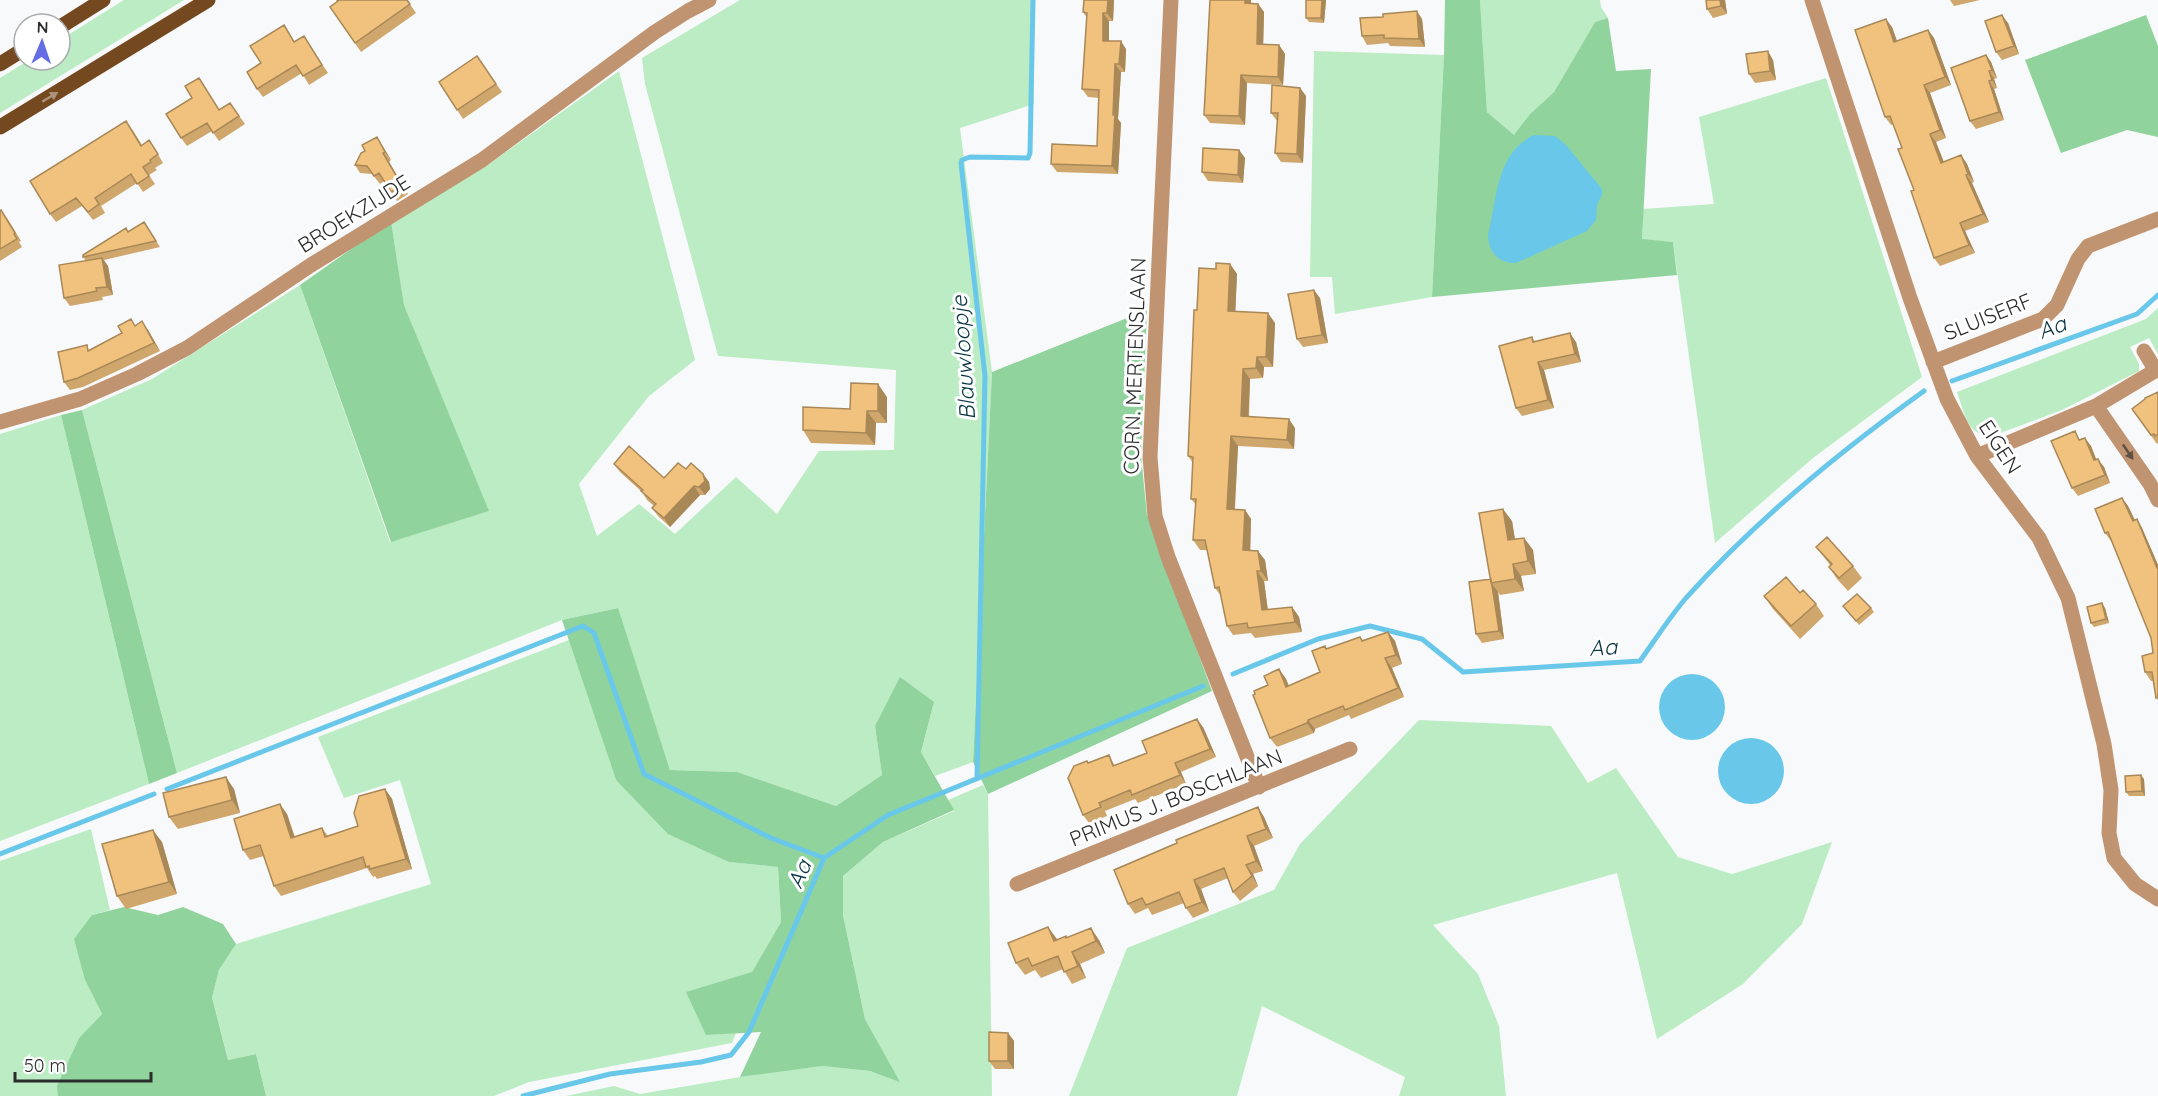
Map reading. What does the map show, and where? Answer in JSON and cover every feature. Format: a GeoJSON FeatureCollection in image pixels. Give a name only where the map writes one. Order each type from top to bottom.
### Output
{"type":"FeatureCollection","features":[{"type":"Feature","properties":{"kind":"main road"},"geometry":{"type":"LineString","coordinates":[[72,19],[103,0]]}},
{"type":"Feature","properties":{"kind":"main road"},"geometry":{"type":"LineString","coordinates":[[0,127],[208,0]]}},
{"type":"Feature","properties":{"kind":"street","name":"BROEKZIJDE"},"geometry":{"type":"LineString","coordinates":[[0,422],[80,399],[137,374],[187,348],[312,265],[482,160],[655,32],[709,0]]}},
{"type":"Feature","properties":{"kind":"street","name":"CORN. MERTENSLAAN"},"geometry":{"type":"LineString","coordinates":[[1171,0],[1150,457],[1155,516],[1168,557],[1259,787]]}},
{"type":"Feature","properties":{"kind":"street","name":"EIGEN"},"geometry":{"type":"LineString","coordinates":[[1812,0],[1947,399],[1977,456],[2039,538],[2064,587],[2104,744],[2111,790],[2109,833],[2114,858],[2135,884],[2158,900]]}},
{"type":"Feature","properties":{"kind":"street","name":"SLUISERF"},"geometry":{"type":"LineString","coordinates":[[1935,367],[2043,319],[2057,306],[2078,259],[2088,246],[2158,219]]}},
{"type":"Feature","properties":{"kind":"street"},"geometry":{"type":"LineString","coordinates":[[1977,456],[2096,406],[2157,370],[2144,351]]}},
{"type":"Feature","properties":{"kind":"street"},"geometry":{"type":"LineString","coordinates":[[2096,406],[2150,484],[2158,500]]}},
{"type":"Feature","properties":{"kind":"street","name":"PRIMUS J. BOSCHLAAN"},"geometry":{"type":"LineString","coordinates":[[1017,884],[1350,749]]}},
{"type":"Feature","properties":{"kind":"green space"},"geometry":{"type":"Polygon","coordinates":[[[124,0],[184,0],[72,69],[72,32],[124,0]]]}},
{"type":"Feature","properties":{"kind":"green space"},"geometry":{"type":"Polygon","coordinates":[[[740,0],[1032,0],[1034,104],[960,128],[992,372],[973,762],[935,776],[921,752],[934,702],[875,726],[882,775],[836,806],[737,772],[670,770],[617,608],[562,620],[177,773],[82,410],[152,379],[300,285],[390,542],[488,511],[404,305],[391,221],[485,167],[619,71],[695,360],[649,396],[579,484],[597,536],[639,504],[675,534],[736,477],[777,514],[819,451],[894,450],[896,370],[718,356],[645,84],[642,58],[740,0]]]}},
{"type":"Feature","properties":{"kind":"green space"},"geometry":{"type":"Polygon","coordinates":[[[1445,0],[1480,0],[1487,112],[1514,135],[1530,114],[1554,92],[1595,22],[1608,18],[1616,71],[1651,69],[1642,239],[1673,242],[1677,275],[1432,297],[1445,0]]]}},
{"type":"Feature","properties":{"kind":"green space"},"geometry":{"type":"Polygon","coordinates":[[[1480,0],[1600,0],[1601,7],[1608,18],[1595,22],[1554,92],[1530,114],[1515,136],[1487,112],[1480,0]]]}},
{"type":"Feature","properties":{"kind":"green space"},"geometry":{"type":"Polygon","coordinates":[[[2146,15],[2158,46],[2158,137],[2127,130],[2061,153],[2025,60],[2146,15]]]}},
{"type":"Feature","properties":{"kind":"green space"},"geometry":{"type":"Polygon","coordinates":[[[1314,51],[1444,55],[1432,297],[1335,314],[1332,277],[1310,277],[1314,51]]]}},
{"type":"Feature","properties":{"kind":"green space"},"geometry":{"type":"Polygon","coordinates":[[[12,71],[67,72],[0,113],[0,78],[12,71]]]}},
{"type":"Feature","properties":{"kind":"green space"},"geometry":{"type":"Polygon","coordinates":[[[1826,78],[1922,377],[1813,458],[1715,543],[1673,242],[1642,240],[1643,209],[1714,204],[1699,117],[1826,78]]]}},
{"type":"Feature","properties":{"kind":"green space"},"geometry":{"type":"Polygon","coordinates":[[[391,221],[404,305],[489,511],[391,542],[300,285],[391,221]]]}},
{"type":"Feature","properties":{"kind":"green space"},"geometry":{"type":"Polygon","coordinates":[[[2158,308],[2158,354],[2149,338],[2130,347],[2139,364],[2139,371],[2062,410],[1992,436],[1977,432],[1968,422],[1957,392],[2146,319],[2158,308]]]}},
{"type":"Feature","properties":{"kind":"green space"},"geometry":{"type":"Polygon","coordinates":[[[1147,310],[1141,456],[1147,515],[1212,691],[988,794],[973,762],[992,372],[1147,310]]]}},
{"type":"Feature","properties":{"kind":"green space"},"geometry":{"type":"Polygon","coordinates":[[[82,410],[177,773],[149,784],[61,415],[82,410]]]}},
{"type":"Feature","properties":{"kind":"green space"},"geometry":{"type":"Polygon","coordinates":[[[61,415],[149,784],[0,841],[0,434],[61,415]]]}},
{"type":"Feature","properties":{"kind":"green space"},"geometry":{"type":"Polygon","coordinates":[[[618,608],[670,770],[737,772],[836,806],[882,775],[875,726],[900,677],[934,702],[921,752],[954,810],[883,842],[843,876],[843,915],[865,1019],[900,1082],[870,1071],[822,1066],[740,1077],[761,1032],[706,1035],[686,992],[752,972],[781,922],[778,867],[729,862],[668,834],[616,780],[562,620],[618,608]]]}},
{"type":"Feature","properties":{"kind":"green space"},"geometry":{"type":"Polygon","coordinates":[[[569,640],[616,780],[729,862],[778,867],[781,922],[752,972],[706,1035],[736,1033],[732,1043],[529,1082],[494,1096],[266,1096],[256,1054],[228,1060],[212,996],[219,970],[236,944],[431,884],[400,780],[344,798],[318,737],[569,640]]]}},
{"type":"Feature","properties":{"kind":"green space"},"geometry":{"type":"Polygon","coordinates":[[[1419,720],[1551,726],[1588,783],[1616,768],[1678,857],[1732,874],[1832,842],[1802,924],[1743,984],[1657,1039],[1617,873],[1433,925],[1478,974],[1499,1026],[1506,1096],[1399,1096],[1405,1077],[1262,1006],[1237,1096],[1069,1096],[1127,948],[1274,890],[1300,844],[1419,720]]]}},
{"type":"Feature","properties":{"kind":"green space"},"geometry":{"type":"Polygon","coordinates":[[[983,785],[988,794],[992,1096],[566,1096],[614,1086],[640,1094],[770,1072],[822,1066],[870,1071],[899,1081],[865,1019],[843,915],[843,876],[883,842],[954,811],[948,800],[983,785]]]}},
{"type":"Feature","properties":{"kind":"green space"},"geometry":{"type":"Polygon","coordinates":[[[91,829],[110,910],[92,915],[85,980],[102,1014],[79,1038],[58,1086],[58,1096],[0,1096],[0,861],[91,829]]]}},
{"type":"Feature","properties":{"kind":"green space"},"geometry":{"type":"Polygon","coordinates":[[[124,907],[158,915],[183,907],[223,924],[236,944],[219,970],[212,997],[228,1060],[256,1054],[266,1096],[58,1096],[57,1086],[79,1038],[102,1014],[85,980],[74,939],[92,915],[124,907]]]}},
{"type":"Feature","properties":{"kind":"water"},"geometry":{"type":"Polygon","coordinates":[[[1534,135],[1555,136],[1566,145],[1602,189],[1602,195],[1597,205],[1596,220],[1587,231],[1516,263],[1510,263],[1499,259],[1490,247],[1488,235],[1496,192],[1505,165],[1512,153],[1521,143],[1534,135]]]}},
{"type":"Feature","properties":{"kind":"water"},"geometry":{"type":"Polygon","coordinates":[[[1692,674],[1704,677],[1715,684],[1722,695],[1725,707],[1722,719],[1715,730],[1704,737],[1692,740],[1680,737],[1669,730],[1662,719],[1659,707],[1662,695],[1669,684],[1680,677],[1692,674]]]}},
{"type":"Feature","properties":{"kind":"water"},"geometry":{"type":"Polygon","coordinates":[[[1751,738],[1763,741],[1774,748],[1781,759],[1784,771],[1781,783],[1774,794],[1763,801],[1751,804],[1739,801],[1728,794],[1721,783],[1718,771],[1721,759],[1728,748],[1739,741],[1751,738]]]}},
{"type":"Feature","properties":{"kind":"building"},"geometry":{"type":"Polygon","coordinates":[[[337,0],[407,0],[410,4],[355,43],[330,7],[337,0]]]}},
{"type":"Feature","properties":{"kind":"building"},"geometry":{"type":"Polygon","coordinates":[[[1084,0],[1108,0],[1107,13],[1103,13],[1103,41],[1121,41],[1119,64],[1115,64],[1112,166],[1051,164],[1052,144],[1097,146],[1099,90],[1082,89],[1087,13],[1083,12],[1084,0]]]}},
{"type":"Feature","properties":{"kind":"building"},"geometry":{"type":"Polygon","coordinates":[[[1210,0],[1245,0],[1245,3],[1258,4],[1257,44],[1279,45],[1278,77],[1241,75],[1239,116],[1204,115],[1210,0]]]}},
{"type":"Feature","properties":{"kind":"building"},"geometry":{"type":"Polygon","coordinates":[[[1306,0],[1322,0],[1321,18],[1306,18],[1306,0]]]}},
{"type":"Feature","properties":{"kind":"building"},"geometry":{"type":"Polygon","coordinates":[[[1706,0],[1720,0],[1721,6],[1707,9],[1706,0]]]}},
{"type":"Feature","properties":{"kind":"building"},"geometry":{"type":"Polygon","coordinates":[[[1417,11],[1419,39],[1384,38],[1384,35],[1362,36],[1360,18],[1383,17],[1383,14],[1417,11]]]}},
{"type":"Feature","properties":{"kind":"building"},"geometry":{"type":"Polygon","coordinates":[[[2002,15],[2014,46],[1996,52],[1985,21],[2002,15]]]}},
{"type":"Feature","properties":{"kind":"building"},"geometry":{"type":"Polygon","coordinates":[[[1886,19],[1894,42],[1928,30],[1945,77],[1924,85],[1940,130],[1930,134],[1941,163],[1961,155],[1968,174],[1966,175],[1983,214],[1960,223],[1969,245],[1934,258],[1911,191],[1914,190],[1898,149],[1902,148],[1890,116],[1885,117],[1855,30],[1886,19]]]}},
{"type":"Feature","properties":{"kind":"building"},"geometry":{"type":"Polygon","coordinates":[[[284,25],[294,42],[304,36],[322,65],[303,76],[296,65],[257,89],[247,72],[261,63],[250,46],[284,25]]]}},
{"type":"Feature","properties":{"kind":"building"},"geometry":{"type":"Polygon","coordinates":[[[1768,51],[1770,71],[1749,74],[1746,54],[1768,51]]]}},
{"type":"Feature","properties":{"kind":"building"},"geometry":{"type":"Polygon","coordinates":[[[1986,55],[1992,70],[1989,71],[1992,80],[1989,81],[1999,112],[1970,121],[1951,68],[1986,55]]]}},
{"type":"Feature","properties":{"kind":"building"},"geometry":{"type":"Polygon","coordinates":[[[477,56],[496,84],[457,110],[439,82],[477,56]]]}},
{"type":"Feature","properties":{"kind":"building"},"geometry":{"type":"Polygon","coordinates":[[[199,78],[219,110],[230,103],[239,116],[213,133],[207,123],[181,138],[166,114],[192,98],[185,86],[199,78]]]}},
{"type":"Feature","properties":{"kind":"building"},"geometry":{"type":"Polygon","coordinates":[[[1272,85],[1300,88],[1297,154],[1275,153],[1278,113],[1271,113],[1272,85]]]}},
{"type":"Feature","properties":{"kind":"building"},"geometry":{"type":"Polygon","coordinates":[[[126,121],[141,146],[149,140],[158,154],[143,167],[149,176],[137,184],[131,174],[95,198],[99,204],[88,212],[76,198],[50,214],[30,181],[126,121]]]}},
{"type":"Feature","properties":{"kind":"building"},"geometry":{"type":"Polygon","coordinates":[[[377,137],[385,152],[383,153],[402,186],[391,192],[379,173],[374,176],[367,166],[355,165],[361,153],[365,151],[362,145],[377,137]]]}},
{"type":"Feature","properties":{"kind":"building"},"geometry":{"type":"Polygon","coordinates":[[[1203,148],[1239,150],[1238,175],[1202,172],[1203,148]]]}},
{"type":"Feature","properties":{"kind":"building"},"geometry":{"type":"Polygon","coordinates":[[[0,211],[17,239],[0,249],[0,211]]]}},
{"type":"Feature","properties":{"kind":"building"},"geometry":{"type":"Polygon","coordinates":[[[144,222],[156,241],[83,257],[126,228],[128,232],[144,222]]]}},
{"type":"Feature","properties":{"kind":"building"},"geometry":{"type":"Polygon","coordinates":[[[102,258],[107,287],[64,298],[59,265],[102,258]]]}},
{"type":"Feature","properties":{"kind":"building"},"geometry":{"type":"Polygon","coordinates":[[[1216,263],[1230,264],[1228,311],[1268,313],[1266,357],[1257,357],[1256,368],[1243,369],[1241,416],[1289,419],[1287,440],[1231,436],[1227,509],[1245,510],[1243,550],[1258,551],[1261,571],[1257,571],[1262,610],[1292,607],[1295,622],[1248,628],[1247,623],[1227,626],[1219,587],[1215,588],[1205,540],[1193,540],[1196,499],[1191,499],[1193,457],[1188,456],[1194,310],[1197,310],[1199,268],[1216,269],[1216,263]]]}},
{"type":"Feature","properties":{"kind":"building"},"geometry":{"type":"Polygon","coordinates":[[[1314,290],[1322,335],[1297,339],[1288,294],[1314,290]]]}},
{"type":"Feature","properties":{"kind":"building"},"geometry":{"type":"Polygon","coordinates":[[[131,319],[135,326],[142,321],[154,343],[78,378],[64,382],[58,352],[87,345],[88,351],[122,333],[118,326],[131,319]]]}},
{"type":"Feature","properties":{"kind":"building"},"geometry":{"type":"Polygon","coordinates":[[[1570,333],[1575,354],[1538,362],[1548,400],[1516,408],[1499,346],[1532,337],[1533,342],[1570,333]]]}},
{"type":"Feature","properties":{"kind":"building"},"geometry":{"type":"Polygon","coordinates":[[[851,383],[878,384],[878,411],[867,411],[866,433],[803,430],[803,407],[850,409],[851,383]]]}},
{"type":"Feature","properties":{"kind":"building"},"geometry":{"type":"Polygon","coordinates":[[[2158,392],[2158,434],[2155,436],[2151,435],[2132,409],[2145,398],[2158,392]]]}},
{"type":"Feature","properties":{"kind":"building"},"geometry":{"type":"Polygon","coordinates":[[[2075,431],[2079,440],[2085,438],[2094,460],[2098,459],[2105,475],[2072,488],[2051,441],[2075,431]]]}},
{"type":"Feature","properties":{"kind":"building"},"geometry":{"type":"Polygon","coordinates":[[[629,446],[664,478],[678,463],[686,469],[691,463],[703,474],[705,481],[699,487],[694,486],[664,518],[652,508],[656,504],[614,464],[629,446]]]}},
{"type":"Feature","properties":{"kind":"building"},"geometry":{"type":"Polygon","coordinates":[[[2122,498],[2133,521],[2137,519],[2158,568],[2158,697],[2156,698],[2152,672],[2145,672],[2142,656],[2153,653],[2151,638],[2108,532],[2105,533],[2095,509],[2122,498]]]}},
{"type":"Feature","properties":{"kind":"building"},"geometry":{"type":"Polygon","coordinates":[[[1503,509],[1508,540],[1524,538],[1528,561],[1513,564],[1515,579],[1491,583],[1479,513],[1503,509]]]}},
{"type":"Feature","properties":{"kind":"building"},"geometry":{"type":"Polygon","coordinates":[[[1827,537],[1853,566],[1839,578],[1829,567],[1832,564],[1816,547],[1827,537]]]}},
{"type":"Feature","properties":{"kind":"building"},"geometry":{"type":"Polygon","coordinates":[[[1786,577],[1800,593],[1803,590],[1816,604],[1791,626],[1764,596],[1786,577]]]}},
{"type":"Feature","properties":{"kind":"building"},"geometry":{"type":"Polygon","coordinates":[[[1491,579],[1499,631],[1476,634],[1469,582],[1491,579]]]}},
{"type":"Feature","properties":{"kind":"building"},"geometry":{"type":"Polygon","coordinates":[[[1857,594],[1871,608],[1856,621],[1843,606],[1857,594]]]}},
{"type":"Feature","properties":{"kind":"building"},"geometry":{"type":"Polygon","coordinates":[[[2102,603],[2106,619],[2091,623],[2087,607],[2102,603]]]}},
{"type":"Feature","properties":{"kind":"building"},"geometry":{"type":"Polygon","coordinates":[[[1388,632],[1396,655],[1385,658],[1398,688],[1345,710],[1343,706],[1270,738],[1253,695],[1254,691],[1268,685],[1264,676],[1279,669],[1286,687],[1320,672],[1312,651],[1325,646],[1326,649],[1360,637],[1362,641],[1388,632]]]}},
{"type":"Feature","properties":{"kind":"building"},"geometry":{"type":"Polygon","coordinates":[[[1197,719],[1210,749],[1175,763],[1180,775],[1132,795],[1130,790],[1099,803],[1101,807],[1083,815],[1068,778],[1074,766],[1109,755],[1113,766],[1147,753],[1142,741],[1197,719]]]}},
{"type":"Feature","properties":{"kind":"building"},"geometry":{"type":"Polygon","coordinates":[[[2141,775],[2142,791],[2126,792],[2125,776],[2141,775]]]}},
{"type":"Feature","properties":{"kind":"building"},"geometry":{"type":"Polygon","coordinates":[[[226,777],[232,800],[169,817],[163,793],[226,777]]]}},
{"type":"Feature","properties":{"kind":"building"},"geometry":{"type":"Polygon","coordinates":[[[385,789],[406,859],[370,869],[369,866],[366,867],[363,857],[274,886],[260,845],[243,850],[234,819],[280,804],[291,838],[322,828],[325,837],[358,826],[354,813],[359,796],[385,789]]]}},
{"type":"Feature","properties":{"kind":"building"},"geometry":{"type":"Polygon","coordinates":[[[1258,807],[1266,829],[1247,836],[1256,861],[1246,865],[1252,876],[1233,892],[1224,868],[1194,880],[1202,902],[1186,908],[1179,892],[1146,905],[1142,898],[1128,904],[1114,870],[1177,843],[1176,840],[1258,807]]]}},
{"type":"Feature","properties":{"kind":"building"},"geometry":{"type":"Polygon","coordinates":[[[153,830],[169,882],[117,896],[102,844],[153,830]]]}},
{"type":"Feature","properties":{"kind":"building"},"geometry":{"type":"Polygon","coordinates":[[[1048,927],[1054,941],[1091,928],[1096,941],[1072,952],[1078,966],[1064,972],[1058,956],[1032,966],[1028,958],[1016,963],[1008,943],[1048,927]]]}},
{"type":"Feature","properties":{"kind":"building"},"geometry":{"type":"Polygon","coordinates":[[[989,1032],[1008,1033],[1008,1061],[989,1061],[989,1032]]]}},
{"type":"Feature","properties":{"kind":"waterway","name":"Blauwloopje"},"geometry":{"type":"LineString","coordinates":[[977,779],[985,376],[961,163],[962,160],[970,157],[1028,158],[1030,153],[1033,0]]}},
{"type":"Feature","properties":{"kind":"waterway","name":"Aa"},"geometry":{"type":"LineString","coordinates":[[1952,381],[2137,314],[2158,295]]}},
{"type":"Feature","properties":{"kind":"waterway","name":"Aa"},"geometry":{"type":"LineString","coordinates":[[1233,674],[1318,639],[1370,626],[1422,639],[1463,672],[1640,661],[1686,598],[1741,541],[1799,488],[1924,391]]}},
{"type":"Feature","properties":{"kind":"waterway"},"geometry":{"type":"LineString","coordinates":[[167,789],[583,626],[594,633],[644,774],[771,838],[824,858]]}},
{"type":"Feature","properties":{"kind":"waterway","name":"Aa"},"geometry":{"type":"LineString","coordinates":[[523,1096],[610,1074],[701,1062],[731,1055],[749,1032],[824,858],[888,815],[1203,686]]}},
{"type":"Feature","properties":{"kind":"waterway"},"geometry":{"type":"LineString","coordinates":[[0,854],[154,794]]}}]}
